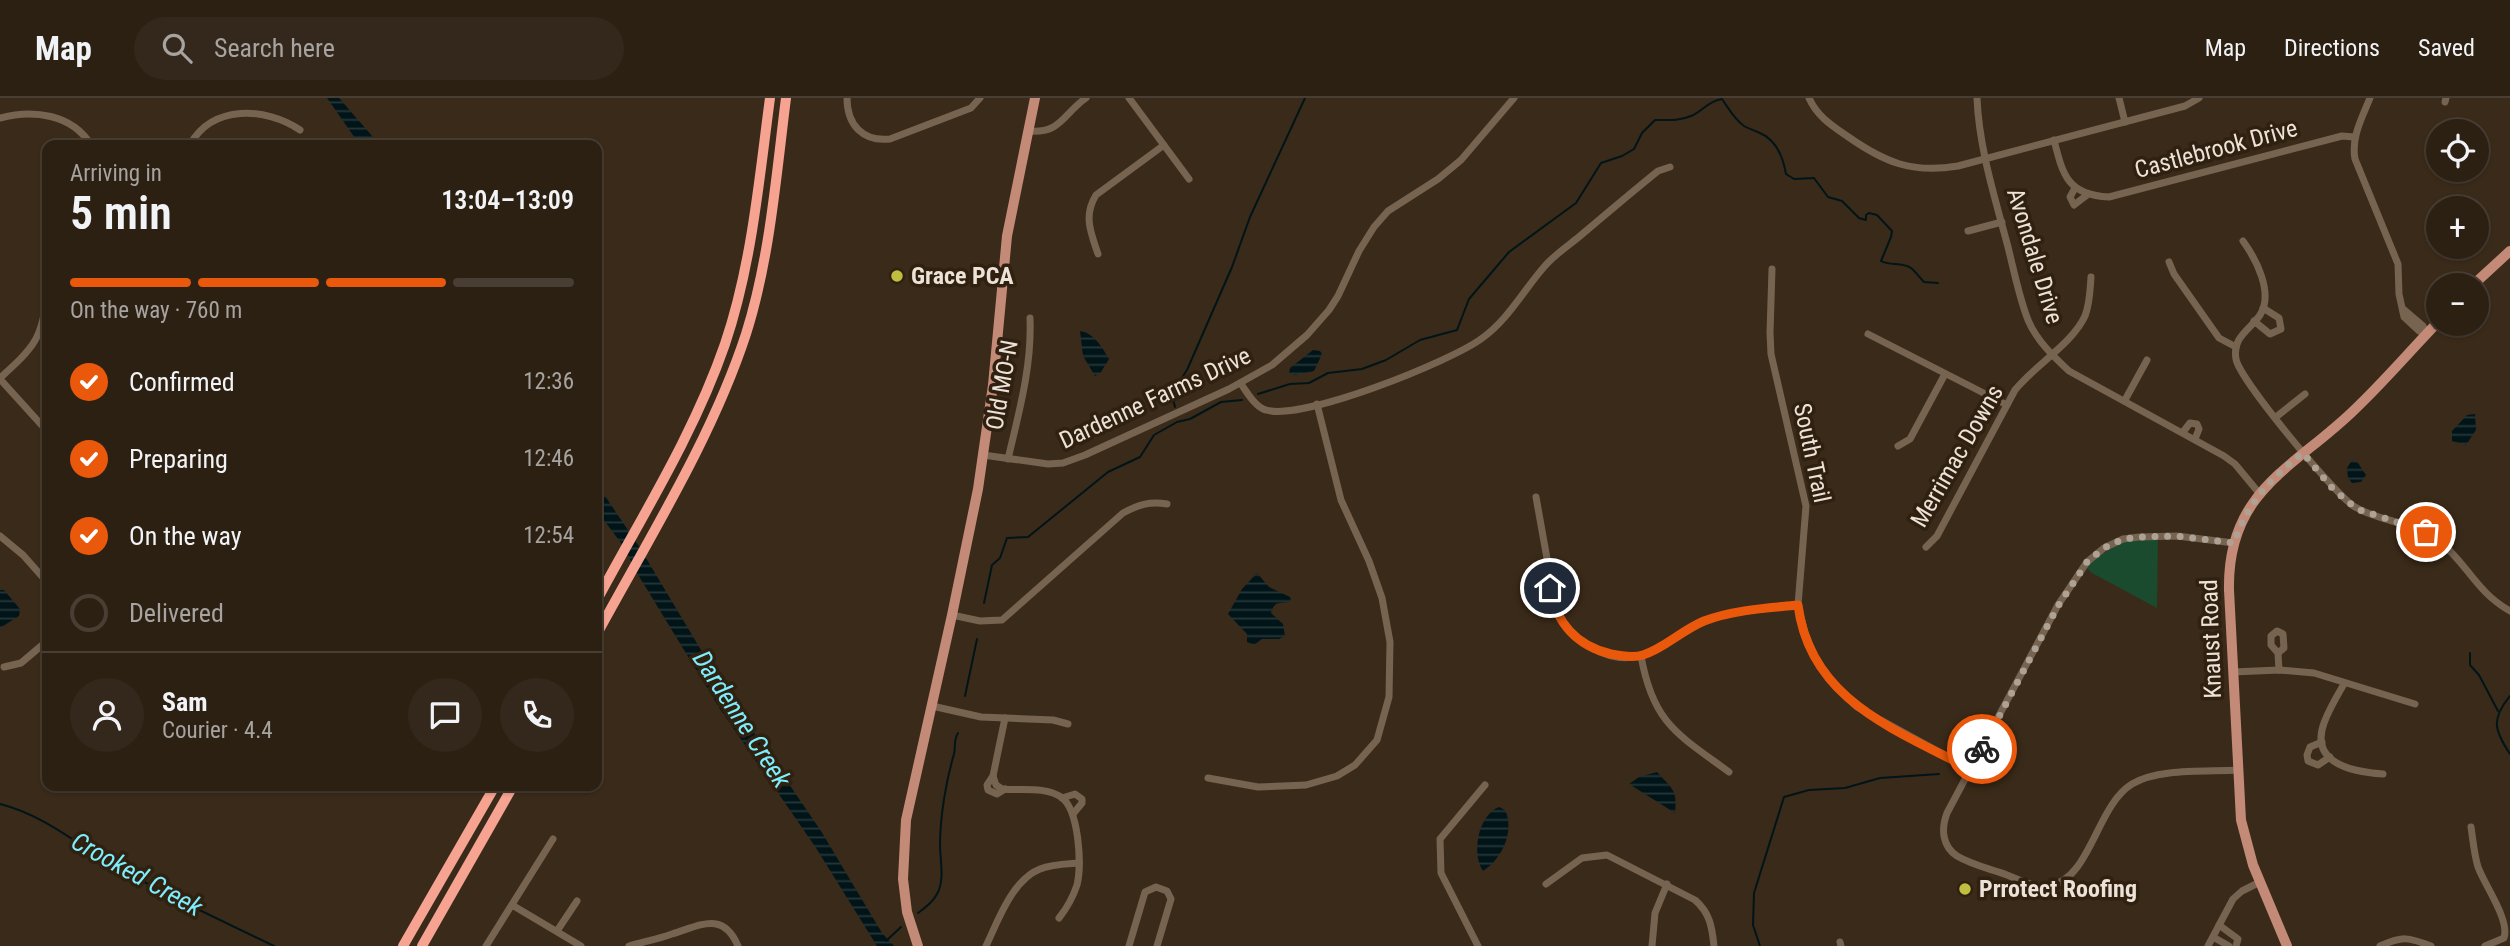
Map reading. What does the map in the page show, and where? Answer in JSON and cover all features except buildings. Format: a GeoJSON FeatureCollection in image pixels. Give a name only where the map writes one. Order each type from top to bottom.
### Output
{"type":"FeatureCollection","features":[{"type":"Feature","properties":{"kind":"highway"},"geometry":{"type":"LineString","coordinates":[[602,591],[694,420],[726,343],[747,264],[770,98]]}},
{"type":"Feature","properties":{"kind":"highway"},"geometry":{"type":"LineString","coordinates":[[602,625],[706,433],[728,383],[746,331],[766,250],[786,98]]}},
{"type":"Feature","properties":{"kind":"highway"},"geometry":{"type":"LineString","coordinates":[[403,946],[492,791]]}},
{"type":"Feature","properties":{"kind":"highway"},"geometry":{"type":"LineString","coordinates":[[422,946],[510,791]]}},
{"type":"Feature","properties":{"kind":"main road"},"geometry":{"type":"LineString","coordinates":[[918,946],[903,879],[906,820],[953,615],[983,455],[993,385],[1007,236],[1035,98]]}},
{"type":"Feature","properties":{"kind":"main road"},"geometry":{"type":"LineString","coordinates":[[2486,273],[2510,251]]}},
{"type":"Feature","properties":{"kind":"main road","name":"Knaust Road"},"geometry":{"type":"LineString","coordinates":[[2287,946],[2249,855],[2241,820],[2228,581],[2234,543],[2243,519],[2259,493],[2275,475],[2351,413],[2426,335]]}},
{"type":"Feature","properties":{"kind":"street"},"geometry":{"type":"LineString","coordinates":[[847,98],[852,124],[870,139],[881,140],[971,108],[980,98]]}},
{"type":"Feature","properties":{"kind":"street"},"geometry":{"type":"LineString","coordinates":[[1028,131],[1044,133],[1059,125],[1086,98]]}},
{"type":"Feature","properties":{"kind":"street"},"geometry":{"type":"LineString","coordinates":[[1129,98],[1189,179]]}},
{"type":"Feature","properties":{"kind":"street","name":"Dardenne Farms Drive"},"geometry":{"type":"LineString","coordinates":[[983,455],[1038,463],[1063,463],[1241,384],[1272,365],[1307,335],[1338,296],[1359,251],[1388,211],[1438,179],[1461,160],[1514,98]]}},
{"type":"Feature","properties":{"kind":"street"},"geometry":{"type":"LineString","coordinates":[[1809,98],[1817,113],[1869,152],[1895,164],[1935,169],[1986,159],[2185,106],[2199,98]]}},
{"type":"Feature","properties":{"kind":"street","name":"Avondale Drive"},"geometry":{"type":"LineString","coordinates":[[1978,98],[1978,121],[1986,159],[2028,320],[2051,354],[2069,371],[2230,460],[2259,493]]}},
{"type":"Feature","properties":{"kind":"street"},"geometry":{"type":"LineString","coordinates":[[2119,98],[2125,122]]}},
{"type":"Feature","properties":{"kind":"street"},"geometry":{"type":"LineString","coordinates":[[2370,98],[2354,137],[2352,146],[2355,159],[2398,264],[2399,294],[2404,317],[2419,331],[2426,334]]}},
{"type":"Feature","properties":{"kind":"street"},"geometry":{"type":"LineString","coordinates":[[194,140],[204,127],[221,117],[240,113],[283,119],[300,131]]}},
{"type":"Feature","properties":{"kind":"street"},"geometry":{"type":"LineString","coordinates":[[0,118],[21,114],[46,115],[78,129],[87,140]]}},
{"type":"Feature","properties":{"kind":"street","name":"Castlebrook Drive"},"geometry":{"type":"LineString","coordinates":[[2054,140],[2064,175],[2075,188],[2070,197],[2074,205],[2079,204],[2087,195],[2109,197],[2342,136],[2354,137]]}},
{"type":"Feature","properties":{"kind":"street"},"geometry":{"type":"LineString","coordinates":[[1098,254],[1088,214],[1090,204],[1096,195],[1164,145]]}},
{"type":"Feature","properties":{"kind":"street"},"geometry":{"type":"LineString","coordinates":[[1241,384],[1264,410],[1281,411],[1366,391],[1430,368],[1481,339],[1509,313],[1545,266],[1658,171],[1670,166]]}},
{"type":"Feature","properties":{"kind":"street"},"geometry":{"type":"LineString","coordinates":[[2075,188],[2087,195]]}},
{"type":"Feature","properties":{"kind":"street"},"geometry":{"type":"LineString","coordinates":[[1968,231],[2002,222]]}},
{"type":"Feature","properties":{"kind":"street"},"geometry":{"type":"LineString","coordinates":[[2243,241],[2264,285],[2265,295],[2263,308],[2244,331],[2236,346],[2239,368],[2333,489],[2357,509],[2413,526],[2437,539],[2449,549],[2482,590],[2510,611]]}},
{"type":"Feature","properties":{"kind":"street"},"geometry":{"type":"LineString","coordinates":[[2169,261],[2174,275],[2219,338],[2236,346]]}},
{"type":"Feature","properties":{"kind":"street","name":"South Trail"},"geometry":{"type":"LineString","coordinates":[[1772,269],[1771,354],[1806,506],[1798,605],[1805,633],[1825,674],[1847,698],[1868,715],[1972,770]]}},
{"type":"Feature","properties":{"kind":"street","name":"Merrimac Downs"},"geometry":{"type":"LineString","coordinates":[[1926,547],[1937,536],[2007,405],[2025,377],[2076,330],[2089,302],[2091,277]]}},
{"type":"Feature","properties":{"kind":"street"},"geometry":{"type":"LineString","coordinates":[[2254,321],[2270,334],[2281,329],[2279,318],[2263,308]]}},
{"type":"Feature","properties":{"kind":"street","name":"Old MO-N"},"geometry":{"type":"LineString","coordinates":[[1008,459],[1027,372],[1030,318]]}},
{"type":"Feature","properties":{"kind":"street"},"geometry":{"type":"LineString","coordinates":[[42,330],[34,345],[0,379],[42,425]]}},
{"type":"Feature","properties":{"kind":"street"},"geometry":{"type":"LineString","coordinates":[[1868,334],[2007,405]]}},
{"type":"Feature","properties":{"kind":"street"},"geometry":{"type":"LineString","coordinates":[[2125,400],[2147,360]]}},
{"type":"Feature","properties":{"kind":"street"},"geometry":{"type":"LineString","coordinates":[[1898,446],[1910,439],[1945,374]]}},
{"type":"Feature","properties":{"kind":"street"},"geometry":{"type":"LineString","coordinates":[[2276,416],[2305,394]]}},
{"type":"Feature","properties":{"kind":"street"},"geometry":{"type":"LineString","coordinates":[[1208,778],[1258,787],[1306,785],[1337,776],[1355,765],[1377,740],[1389,697],[1390,642],[1382,598],[1369,561],[1341,500],[1317,404]]}},
{"type":"Feature","properties":{"kind":"street","name":"Avondale Drive"},"geometry":{"type":"LineString","coordinates":[[2183,432],[2190,423],[2197,424],[2199,429],[2195,439]]}},
{"type":"Feature","properties":{"kind":"street"},"geometry":{"type":"LineString","coordinates":[[1536,497],[1552,594],[1563,624],[1588,647],[1621,656],[1641,656],[1703,621],[1755,609],[1798,605]]}},
{"type":"Feature","properties":{"kind":"street"},"geometry":{"type":"LineString","coordinates":[[953,615],[980,621],[1002,620],[1123,513],[1153,501],[1167,504]]}},
{"type":"Feature","properties":{"kind":"street"},"geometry":{"type":"LineString","coordinates":[[0,536],[23,555],[42,576]]}},
{"type":"Feature","properties":{"kind":"street"},"geometry":{"type":"LineString","coordinates":[[2234,543],[2176,536],[2123,539],[2104,548],[2087,562],[2058,606],[1944,821],[1945,841],[1950,850],[1965,860],[2026,883],[2048,886],[2075,870],[2110,807],[2131,784],[2165,774],[2238,770]]}},
{"type":"Feature","properties":{"kind":"street"},"geometry":{"type":"LineString","coordinates":[[4,667],[21,663],[42,645]]}},
{"type":"Feature","properties":{"kind":"street"},"geometry":{"type":"LineString","coordinates":[[2278,653],[2279,670]]}},
{"type":"Feature","properties":{"kind":"street"},"geometry":{"type":"LineString","coordinates":[[1641,656],[1651,698],[1662,718],[1729,772]]}},
{"type":"Feature","properties":{"kind":"street"},"geometry":{"type":"LineString","coordinates":[[2233,672],[2279,670],[2314,673],[2415,704]]}},
{"type":"Feature","properties":{"kind":"street"},"geometry":{"type":"LineString","coordinates":[[2344,684],[2324,722],[2322,742],[2330,757],[2344,769],[2382,774]]}},
{"type":"Feature","properties":{"kind":"street"},"geometry":{"type":"LineString","coordinates":[[932,706],[966,715],[1054,720],[1068,724]]}},
{"type":"Feature","properties":{"kind":"street"},"geometry":{"type":"LineString","coordinates":[[1005,718],[993,776],[996,785],[1005,789],[1044,791],[1062,798],[1073,814],[1079,859],[1076,887],[1059,918]]}},
{"type":"Feature","properties":{"kind":"street"},"geometry":{"type":"LineString","coordinates":[[2322,742],[2310,747],[2308,761],[2318,765],[2330,757]]}},
{"type":"Feature","properties":{"kind":"street"},"geometry":{"type":"LineString","coordinates":[[1478,946],[1441,873],[1440,839],[1485,785]]}},
{"type":"Feature","properties":{"kind":"street"},"geometry":{"type":"LineString","coordinates":[[1062,798],[1075,794],[1082,799],[1073,814]]}},
{"type":"Feature","properties":{"kind":"street"},"geometry":{"type":"LineString","coordinates":[[2471,827],[2477,864],[2508,927],[2504,938],[2485,946]]}},
{"type":"Feature","properties":{"kind":"street"},"geometry":{"type":"LineString","coordinates":[[486,946],[553,839]]}},
{"type":"Feature","properties":{"kind":"street"},"geometry":{"type":"LineString","coordinates":[[1546,884],[1581,858],[1598,854],[1617,859],[1667,884],[1703,907],[1710,919],[1714,946]]}},
{"type":"Feature","properties":{"kind":"street"},"geometry":{"type":"LineString","coordinates":[[986,946],[1016,889],[1030,875],[1044,867],[1079,859]]}},
{"type":"Feature","properties":{"kind":"street"},"geometry":{"type":"LineString","coordinates":[[2208,946],[2236,896],[2260,882]]}},
{"type":"Feature","properties":{"kind":"street"},"geometry":{"type":"LineString","coordinates":[[1652,946],[1655,913],[1667,884]]}},
{"type":"Feature","properties":{"kind":"street"},"geometry":{"type":"LineString","coordinates":[[1129,946],[1145,892],[1156,887],[1167,891],[1171,899],[1157,946]]}},
{"type":"Feature","properties":{"kind":"street"},"geometry":{"type":"LineString","coordinates":[[557,931],[577,901]]}},
{"type":"Feature","properties":{"kind":"street"},"geometry":{"type":"LineString","coordinates":[[512,905],[581,946]]}},
{"type":"Feature","properties":{"kind":"street"},"geometry":{"type":"LineString","coordinates":[[629,946],[675,934],[699,920],[725,929],[731,933],[738,946]]}},
{"type":"Feature","properties":{"kind":"street"},"geometry":{"type":"LineString","coordinates":[[2219,925],[2238,939],[2236,946]]}},
{"type":"Feature","properties":{"kind":"street"},"geometry":{"type":"LineString","coordinates":[[2213,937],[2229,946]]}},
{"type":"Feature","properties":{"kind":"street"},"geometry":{"type":"LineString","coordinates":[[2380,946],[2397,938],[2407,938],[2431,946]]}},
{"type":"Feature","properties":{"kind":"green space"},"geometry":{"type":"Polygon","coordinates":[[[2158,537],[2157,608],[2092,573],[2086,567],[2089,562],[2124,541],[2158,537]]]}},
{"type":"Feature","properties":{"kind":"water"},"geometry":{"type":"Polygon","coordinates":[[[327,98],[339,98],[376,140],[356,140],[327,98]]]}},
{"type":"Feature","properties":{"kind":"water"},"geometry":{"type":"Polygon","coordinates":[[[1080,331],[1093,338],[1109,359],[1095,376],[1083,356],[1080,331]]]}},
{"type":"Feature","properties":{"kind":"water"},"geometry":{"type":"Polygon","coordinates":[[[1313,350],[1322,354],[1314,371],[1295,375],[1289,373],[1290,368],[1313,350]]]}},
{"type":"Feature","properties":{"kind":"water"},"geometry":{"type":"Polygon","coordinates":[[[2475,414],[2476,430],[2466,445],[2452,441],[2452,431],[2467,415],[2475,414]]]}},
{"type":"Feature","properties":{"kind":"water"},"geometry":{"type":"Polygon","coordinates":[[[2352,460],[2358,463],[2366,475],[2361,482],[2352,483],[2348,478],[2347,468],[2352,460]]]}},
{"type":"Feature","properties":{"kind":"water","name":"Dardenne Creek"},"geometry":{"type":"Polygon","coordinates":[[[602,491],[640,548],[704,655],[821,831],[882,933],[894,946],[877,946],[816,848],[720,709],[624,547],[602,518],[602,491]]]}},
{"type":"Feature","properties":{"kind":"water"},"geometry":{"type":"Polygon","coordinates":[[[1257,573],[1269,587],[1290,597],[1291,601],[1276,604],[1271,613],[1283,624],[1285,636],[1279,639],[1262,639],[1254,645],[1247,642],[1247,634],[1228,614],[1242,589],[1257,573]]]}},
{"type":"Feature","properties":{"kind":"water"},"geometry":{"type":"Polygon","coordinates":[[[0,590],[4,590],[20,609],[19,616],[0,628],[0,590]]]}},
{"type":"Feature","properties":{"kind":"water"},"geometry":{"type":"Polygon","coordinates":[[[1657,772],[1674,794],[1675,813],[1629,784],[1639,777],[1657,772]]]}},
{"type":"Feature","properties":{"kind":"water"},"geometry":{"type":"Polygon","coordinates":[[[1499,807],[1505,810],[1508,818],[1505,844],[1496,859],[1483,871],[1477,855],[1479,836],[1486,818],[1499,807]]]}},
{"type":"Feature","properties":{"kind":"waterway"},"geometry":{"type":"LineString","coordinates":[[1175,407],[1170,387],[1179,382],[1187,370],[1232,267],[1250,217],[1305,98]]}},
{"type":"Feature","properties":{"kind":"waterway"},"geometry":{"type":"LineString","coordinates":[[1258,394],[1290,384],[1309,383],[1328,373],[1362,369],[1386,360],[1420,340],[1457,330],[1469,299],[1509,252],[1576,203],[1601,163],[1634,149],[1642,133],[1655,120],[1687,118],[1722,99],[1740,123],[1771,140],[1781,155],[1786,174],[1794,179],[1814,178],[1828,197],[1842,201],[1859,218],[1866,220],[1869,213],[1877,215],[1892,231],[1881,261],[1907,266],[1924,282],[1938,283]]}},
{"type":"Feature","properties":{"kind":"waterway"},"geometry":{"type":"LineString","coordinates":[[984,603],[992,565],[1000,558],[1007,538],[1028,537],[1108,472],[1140,457],[1154,435],[1221,402],[1242,400]]}},
{"type":"Feature","properties":{"kind":"waterway"},"geometry":{"type":"LineString","coordinates":[[965,696],[977,639]]}},
{"type":"Feature","properties":{"kind":"waterway"},"geometry":{"type":"LineString","coordinates":[[2470,653],[2470,665],[2479,675],[2498,711]]}},
{"type":"Feature","properties":{"kind":"waterway"},"geometry":{"type":"LineString","coordinates":[[2510,696],[2497,718],[2498,731],[2510,754]]}},
{"type":"Feature","properties":{"kind":"waterway"},"geometry":{"type":"LineString","coordinates":[[918,913],[933,900],[941,883],[942,811],[958,733]]}},
{"type":"Feature","properties":{"kind":"waterway"},"geometry":{"type":"LineString","coordinates":[[1760,946],[1753,925],[1754,893],[1784,797],[1809,790],[1845,788],[1880,778],[1939,774]]}},
{"type":"Feature","properties":{"kind":"waterway","name":"Crooked Creek"},"geometry":{"type":"LineString","coordinates":[[0,804],[34,817],[127,874],[186,900],[189,905],[274,946]]}},
{"type":"Feature","properties":{"kind":"waterway"},"geometry":{"type":"LineString","coordinates":[[886,941],[901,927]]}},
{"type":"Feature","properties":{"kind":"way so far"},"geometry":{"type":"LineString","coordinates":[[1982,749],[2058,606],[2079,572],[2104,548],[2123,539],[2155,535],[2234,543],[2243,519],[2259,493],[2275,475],[2303,453],[2343,500],[2357,509],[2400,521],[2426,532]]}},
{"type":"Feature","properties":{"kind":"place","name":"Grace PCA"},"geometry":{"type":"Point","coordinates":[897,276]}},
{"type":"Feature","properties":{"kind":"place","name":"Prrotect Roofing"},"geometry":{"type":"Point","coordinates":[1965,889]}},
{"type":"Feature","properties":{"kind":"route"},"geometry":{"type":"LineString","coordinates":[[1550,588],[1559,617],[1573,636],[1588,647],[1621,656],[1641,656],[1703,621],[1755,609],[1798,605],[1816,660],[1835,686],[1857,707],[1972,770],[1982,749]]}}]}
